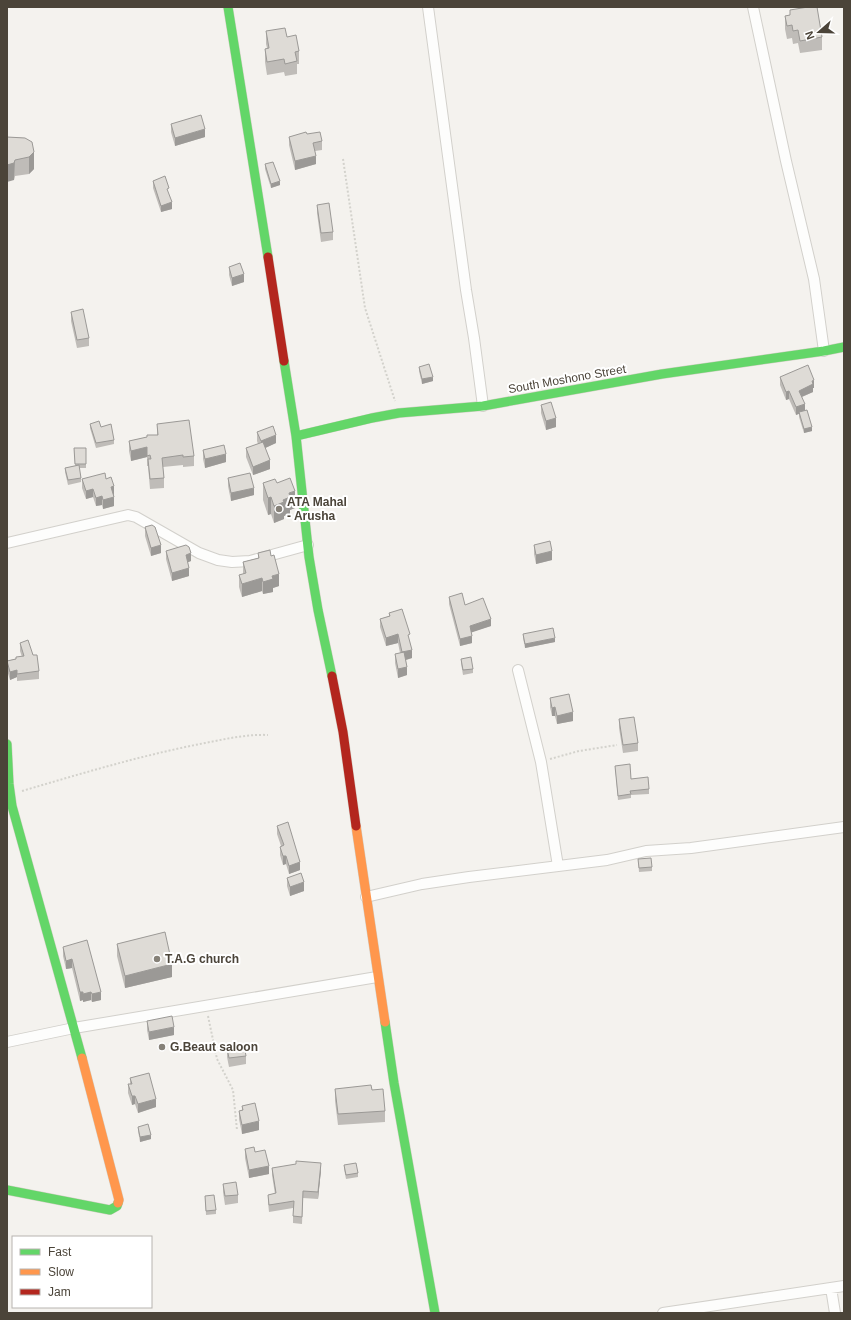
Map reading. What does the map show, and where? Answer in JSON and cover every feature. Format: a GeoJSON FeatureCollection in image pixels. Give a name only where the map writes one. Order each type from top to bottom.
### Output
{"type":"FeatureCollection","features":[{"type":"Feature","properties":{"kind":"street"},"geometry":{"type":"LineString","coordinates":[[228,7],[296,436],[308,545],[318,610],[343,732],[377,977],[395,1090],[432,1299],[436,1313]]}},
{"type":"Feature","properties":{"kind":"street"},"geometry":{"type":"LineString","coordinates":[[428,7],[482,406]]}},
{"type":"Feature","properties":{"kind":"street"},"geometry":{"type":"LineString","coordinates":[[753,7],[786,161],[814,279],[824,351]]}},
{"type":"Feature","properties":{"kind":"street","name":"South Moshono Street"},"geometry":{"type":"LineString","coordinates":[[296,436],[399,413],[482,406],[662,374],[844,347]]}},
{"type":"Feature","properties":{"kind":"street"},"geometry":{"type":"LineString","coordinates":[[7,542],[128,515],[136,516],[199,553],[218,560],[232,562],[250,561],[308,545]]}},
{"type":"Feature","properties":{"kind":"street"},"geometry":{"type":"LineString","coordinates":[[518,670],[541,762],[558,866]]}},
{"type":"Feature","properties":{"kind":"street"},"geometry":{"type":"LineString","coordinates":[[7,744],[10,795],[74,1028],[119,1204],[110,1210],[7,1190]]}},
{"type":"Feature","properties":{"kind":"street"},"geometry":{"type":"LineString","coordinates":[[366,897],[430,883],[607,860],[646,850],[691,848],[844,827]]}},
{"type":"Feature","properties":{"kind":"street"},"geometry":{"type":"LineString","coordinates":[[7,1042],[74,1028],[206,1007],[377,977]]}},
{"type":"Feature","properties":{"kind":"street"},"geometry":{"type":"LineString","coordinates":[[663,1313],[844,1286]]}},
{"type":"Feature","properties":{"kind":"street"},"geometry":{"type":"LineString","coordinates":[[831,1288],[835,1313]]}},
{"type":"Feature","properties":{"kind":"path"},"geometry":{"type":"LineString","coordinates":[[343,159],[365,308],[399,413]]}},
{"type":"Feature","properties":{"kind":"path"},"geometry":{"type":"LineString","coordinates":[[10,795],[106,766],[187,746],[249,735],[268,735]]}},
{"type":"Feature","properties":{"kind":"path"},"geometry":{"type":"LineString","coordinates":[[541,762],[579,751],[617,745]]}},
{"type":"Feature","properties":{"kind":"path"},"geometry":{"type":"LineString","coordinates":[[206,1007],[217,1059],[233,1090],[237,1130]]}},
{"type":"Feature","properties":{"kind":"building"},"geometry":{"type":"Polygon","coordinates":[[[817,7],[822,37],[800,41],[798,30],[793,31],[792,25],[787,26],[785,16],[790,15],[790,10],[817,7]]]}},
{"type":"Feature","properties":{"kind":"building"},"geometry":{"type":"Polygon","coordinates":[[[285,28],[287,37],[296,35],[299,51],[295,52],[297,61],[285,64],[284,59],[267,62],[265,49],[269,48],[266,31],[285,28]]]}},
{"type":"Feature","properties":{"kind":"building"},"geometry":{"type":"Polygon","coordinates":[[[201,115],[205,129],[175,138],[171,124],[201,115]]]}},
{"type":"Feature","properties":{"kind":"building"},"geometry":{"type":"Polygon","coordinates":[[[306,132],[307,134],[320,132],[322,141],[313,143],[316,156],[295,161],[289,137],[306,132]]]}},
{"type":"Feature","properties":{"kind":"building"},"geometry":{"type":"Polygon","coordinates":[[[7,137],[25,138],[32,142],[34,152],[29,157],[15,160],[14,163],[7,165],[7,137]]]}},
{"type":"Feature","properties":{"kind":"building"},"geometry":{"type":"Polygon","coordinates":[[[273,162],[280,181],[271,184],[265,164],[273,162]]]}},
{"type":"Feature","properties":{"kind":"building"},"geometry":{"type":"Polygon","coordinates":[[[165,176],[169,188],[167,189],[172,202],[161,206],[153,181],[165,176]]]}},
{"type":"Feature","properties":{"kind":"building"},"geometry":{"type":"Polygon","coordinates":[[[329,203],[333,232],[321,233],[317,205],[329,203]]]}},
{"type":"Feature","properties":{"kind":"building"},"geometry":{"type":"Polygon","coordinates":[[[240,263],[244,274],[232,278],[229,267],[240,263]]]}},
{"type":"Feature","properties":{"kind":"building"},"geometry":{"type":"Polygon","coordinates":[[[83,309],[89,338],[77,340],[71,312],[83,309]]]}},
{"type":"Feature","properties":{"kind":"building"},"geometry":{"type":"Polygon","coordinates":[[[429,364],[433,377],[422,379],[419,367],[429,364]]]}},
{"type":"Feature","properties":{"kind":"building"},"geometry":{"type":"Polygon","coordinates":[[[808,365],[814,380],[812,381],[813,384],[799,391],[805,404],[796,407],[789,391],[786,392],[780,377],[808,365]]]}},
{"type":"Feature","properties":{"kind":"building"},"geometry":{"type":"Polygon","coordinates":[[[551,402],[556,418],[546,421],[541,405],[551,402]]]}},
{"type":"Feature","properties":{"kind":"building"},"geometry":{"type":"Polygon","coordinates":[[[807,410],[812,427],[804,429],[799,412],[807,410]]]}},
{"type":"Feature","properties":{"kind":"building"},"geometry":{"type":"Polygon","coordinates":[[[189,420],[194,456],[183,457],[183,455],[162,458],[164,478],[150,479],[148,459],[151,459],[150,455],[147,456],[147,447],[131,451],[129,441],[147,437],[147,435],[158,435],[157,424],[189,420]]]}},
{"type":"Feature","properties":{"kind":"building"},"geometry":{"type":"Polygon","coordinates":[[[99,421],[101,427],[111,424],[114,440],[96,443],[90,424],[99,421]]]}},
{"type":"Feature","properties":{"kind":"building"},"geometry":{"type":"Polygon","coordinates":[[[273,426],[276,435],[261,441],[257,432],[273,426]]]}},
{"type":"Feature","properties":{"kind":"building"},"geometry":{"type":"Polygon","coordinates":[[[263,442],[270,460],[253,467],[246,448],[263,442]]]}},
{"type":"Feature","properties":{"kind":"building"},"geometry":{"type":"Polygon","coordinates":[[[224,445],[226,454],[205,459],[203,450],[224,445]]]}},
{"type":"Feature","properties":{"kind":"building"},"geometry":{"type":"Polygon","coordinates":[[[74,448],[86,448],[86,464],[75,464],[74,448]]]}},
{"type":"Feature","properties":{"kind":"building"},"geometry":{"type":"Polygon","coordinates":[[[79,465],[81,478],[68,480],[65,468],[79,465]]]}},
{"type":"Feature","properties":{"kind":"building"},"geometry":{"type":"Polygon","coordinates":[[[105,473],[106,479],[111,477],[114,486],[111,487],[114,497],[103,500],[102,496],[96,498],[93,489],[86,491],[82,479],[105,473]]]}},
{"type":"Feature","properties":{"kind":"building"},"geometry":{"type":"Polygon","coordinates":[[[250,473],[254,488],[231,493],[228,478],[250,473]]]}},
{"type":"Feature","properties":{"kind":"building"},"geometry":{"type":"Polygon","coordinates":[[[290,478],[295,491],[289,493],[290,497],[283,500],[284,502],[274,506],[271,497],[268,498],[263,483],[275,479],[277,483],[290,478]]]}},
{"type":"Feature","properties":{"kind":"building"},"geometry":{"type":"Polygon","coordinates":[[[152,525],[155,527],[161,545],[151,548],[145,527],[152,525]]]}},
{"type":"Feature","properties":{"kind":"building"},"geometry":{"type":"Polygon","coordinates":[[[550,541],[552,551],[536,555],[534,545],[550,541]]]}},
{"type":"Feature","properties":{"kind":"building"},"geometry":{"type":"Polygon","coordinates":[[[186,545],[189,547],[191,553],[186,555],[189,568],[172,573],[166,551],[186,545]]]}},
{"type":"Feature","properties":{"kind":"building"},"geometry":{"type":"Polygon","coordinates":[[[270,550],[271,556],[274,555],[279,574],[272,576],[273,579],[263,582],[262,578],[242,584],[239,575],[246,573],[243,562],[259,558],[258,553],[270,550]]]}},
{"type":"Feature","properties":{"kind":"building"},"geometry":{"type":"Polygon","coordinates":[[[462,593],[465,605],[483,598],[491,619],[470,626],[472,636],[460,639],[449,597],[462,593]]]}},
{"type":"Feature","properties":{"kind":"building"},"geometry":{"type":"Polygon","coordinates":[[[402,609],[410,634],[408,635],[412,650],[402,652],[398,634],[386,638],[380,619],[390,616],[389,613],[402,609]]]}},
{"type":"Feature","properties":{"kind":"building"},"geometry":{"type":"Polygon","coordinates":[[[553,628],[555,638],[525,644],[523,634],[553,628]]]}},
{"type":"Feature","properties":{"kind":"building"},"geometry":{"type":"Polygon","coordinates":[[[28,640],[33,655],[37,655],[39,671],[17,674],[17,670],[10,672],[7,661],[16,659],[16,657],[24,656],[20,643],[28,640]]]}},
{"type":"Feature","properties":{"kind":"building"},"geometry":{"type":"Polygon","coordinates":[[[404,652],[407,667],[398,669],[395,654],[404,652]]]}},
{"type":"Feature","properties":{"kind":"building"},"geometry":{"type":"Polygon","coordinates":[[[471,657],[473,669],[463,670],[461,659],[471,657]]]}},
{"type":"Feature","properties":{"kind":"building"},"geometry":{"type":"Polygon","coordinates":[[[569,694],[573,712],[557,716],[555,707],[552,708],[550,698],[569,694]]]}},
{"type":"Feature","properties":{"kind":"building"},"geometry":{"type":"Polygon","coordinates":[[[634,717],[638,743],[623,745],[619,719],[634,717]]]}},
{"type":"Feature","properties":{"kind":"building"},"geometry":{"type":"Polygon","coordinates":[[[630,764],[631,779],[648,777],[649,789],[630,791],[631,794],[618,796],[615,766],[630,764]]]}},
{"type":"Feature","properties":{"kind":"building"},"geometry":{"type":"Polygon","coordinates":[[[288,822],[300,862],[289,866],[286,856],[283,856],[280,847],[284,845],[277,826],[288,822]]]}},
{"type":"Feature","properties":{"kind":"building"},"geometry":{"type":"Polygon","coordinates":[[[651,858],[652,867],[639,868],[638,859],[651,858]]]}},
{"type":"Feature","properties":{"kind":"building"},"geometry":{"type":"Polygon","coordinates":[[[301,873],[304,882],[290,887],[287,878],[301,873]]]}},
{"type":"Feature","properties":{"kind":"building"},"geometry":{"type":"Polygon","coordinates":[[[165,932],[172,964],[125,976],[117,944],[165,932]]]}},
{"type":"Feature","properties":{"kind":"building"},"geometry":{"type":"Polygon","coordinates":[[[87,940],[101,992],[92,994],[91,992],[83,994],[83,992],[80,992],[72,959],[66,961],[63,947],[87,940]]]}},
{"type":"Feature","properties":{"kind":"building"},"geometry":{"type":"Polygon","coordinates":[[[172,1016],[174,1027],[149,1032],[147,1021],[172,1016]]]}},
{"type":"Feature","properties":{"kind":"building"},"geometry":{"type":"Polygon","coordinates":[[[244,1045],[246,1056],[229,1058],[227,1048],[244,1045]]]}},
{"type":"Feature","properties":{"kind":"building"},"geometry":{"type":"Polygon","coordinates":[[[149,1073],[156,1099],[138,1104],[135,1096],[132,1096],[128,1084],[132,1084],[130,1078],[149,1073]]]}},
{"type":"Feature","properties":{"kind":"building"},"geometry":{"type":"Polygon","coordinates":[[[371,1085],[372,1090],[383,1089],[385,1111],[338,1114],[335,1089],[371,1085]]]}},
{"type":"Feature","properties":{"kind":"building"},"geometry":{"type":"Polygon","coordinates":[[[255,1103],[259,1121],[242,1125],[239,1111],[243,1110],[242,1106],[255,1103]]]}},
{"type":"Feature","properties":{"kind":"building"},"geometry":{"type":"Polygon","coordinates":[[[148,1124],[151,1135],[140,1137],[138,1127],[148,1124]]]}},
{"type":"Feature","properties":{"kind":"building"},"geometry":{"type":"Polygon","coordinates":[[[254,1147],[255,1152],[265,1150],[269,1166],[249,1170],[245,1149],[254,1147]]]}},
{"type":"Feature","properties":{"kind":"building"},"geometry":{"type":"Polygon","coordinates":[[[296,1161],[321,1163],[318,1192],[303,1191],[302,1217],[293,1216],[294,1201],[269,1205],[268,1195],[276,1193],[272,1168],[296,1164],[296,1161]]]}},
{"type":"Feature","properties":{"kind":"building"},"geometry":{"type":"Polygon","coordinates":[[[356,1163],[358,1173],[346,1175],[344,1165],[356,1163]]]}},
{"type":"Feature","properties":{"kind":"building"},"geometry":{"type":"Polygon","coordinates":[[[236,1182],[238,1195],[225,1196],[223,1184],[236,1182]]]}},
{"type":"Feature","properties":{"kind":"building"},"geometry":{"type":"Polygon","coordinates":[[[214,1195],[216,1210],[206,1211],[205,1196],[214,1195]]]}},
{"type":"Feature","properties":{"kind":"traffic: fast"},"geometry":{"type":"LineString","coordinates":[[228,7],[268,257]]}},
{"type":"Feature","properties":{"kind":"traffic: fast"},"geometry":{"type":"LineString","coordinates":[[296,436],[399,413],[483,406],[662,374],[844,347]]}},
{"type":"Feature","properties":{"kind":"traffic: fast"},"geometry":{"type":"LineString","coordinates":[[284,361],[296,436],[309,557],[318,610],[332,676]]}},
{"type":"Feature","properties":{"kind":"traffic: fast"},"geometry":{"type":"LineString","coordinates":[[7,744],[9,784],[12,806],[82,1058]]}},
{"type":"Feature","properties":{"kind":"traffic: fast"},"geometry":{"type":"LineString","coordinates":[[385,1022],[394,1083],[435,1313]]}},
{"type":"Feature","properties":{"kind":"traffic: fast"},"geometry":{"type":"LineString","coordinates":[[7,1190],[110,1210],[117,1206],[118,1203]]}},
{"type":"Feature","properties":{"kind":"traffic: slow"},"geometry":{"type":"LineString","coordinates":[[356,826],[385,1022]]}},
{"type":"Feature","properties":{"kind":"traffic: slow"},"geometry":{"type":"LineString","coordinates":[[82,1058],[119,1200],[118,1203]]}},
{"type":"Feature","properties":{"kind":"traffic: jam"},"geometry":{"type":"LineString","coordinates":[[268,257],[284,361]]}},
{"type":"Feature","properties":{"kind":"traffic: jam"},"geometry":{"type":"LineString","coordinates":[[332,676],[343,732],[356,826]]}},
{"type":"Feature","properties":{"kind":"place","name":"ATA Mahal - Arusha"},"geometry":{"type":"Point","coordinates":[279,509]}},
{"type":"Feature","properties":{"kind":"place","name":"T.A.G church"},"geometry":{"type":"Point","coordinates":[157,959]}},
{"type":"Feature","properties":{"kind":"place","name":"G.Beaut saloon"},"geometry":{"type":"Point","coordinates":[162,1047]}}]}
